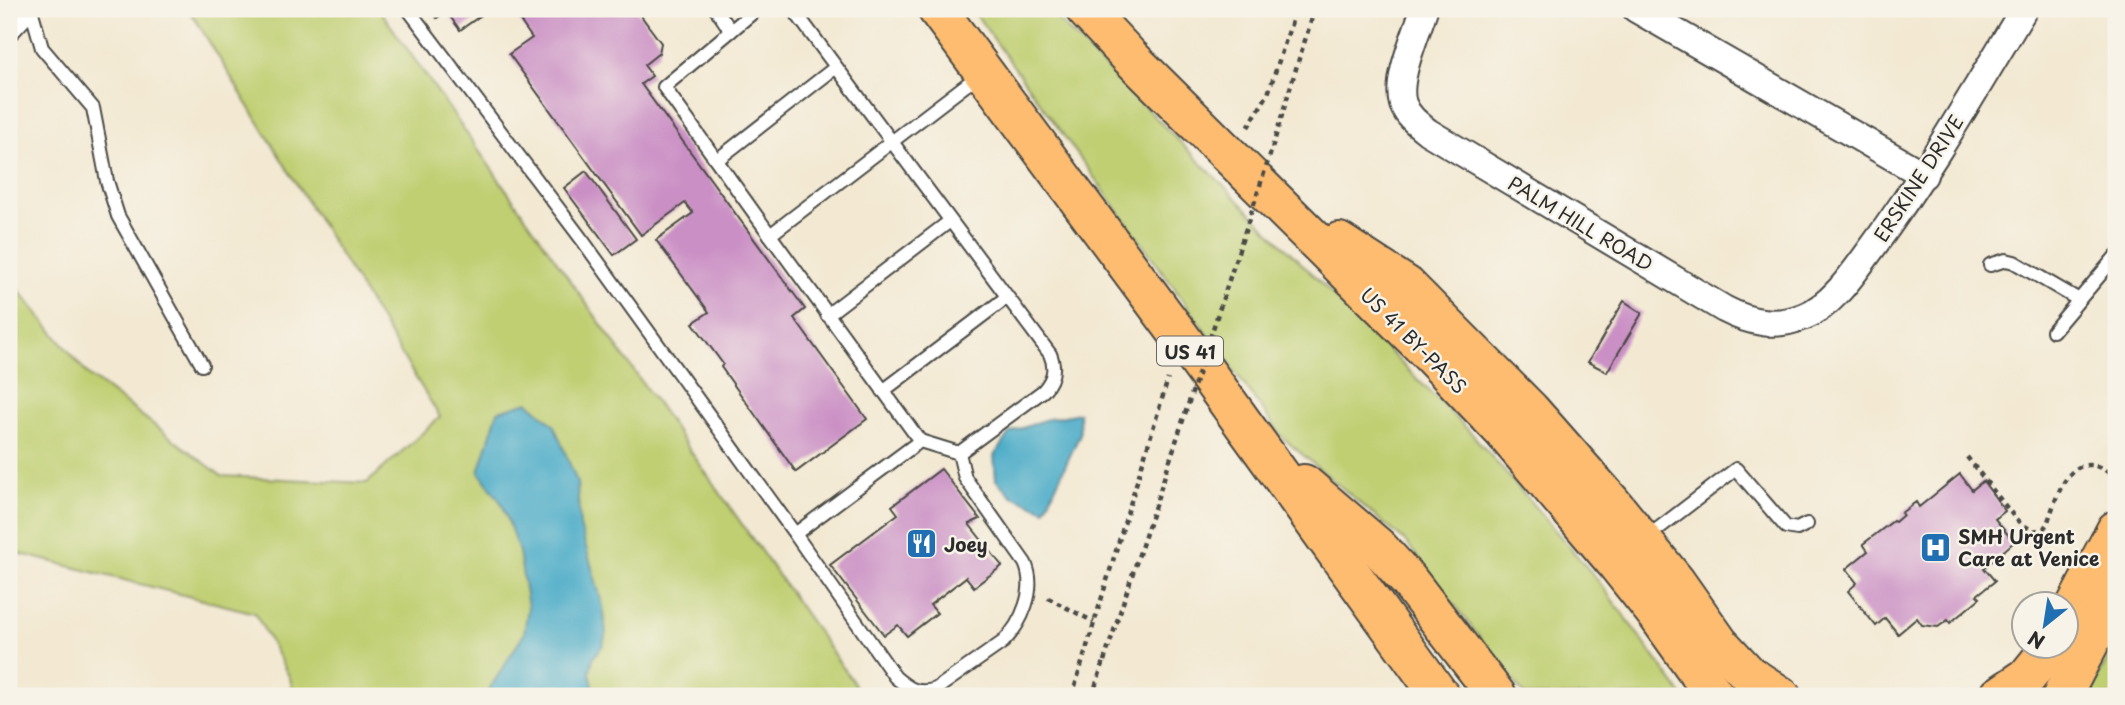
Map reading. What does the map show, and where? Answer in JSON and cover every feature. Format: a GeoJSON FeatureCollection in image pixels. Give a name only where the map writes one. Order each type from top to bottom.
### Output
{"type":"FeatureCollection","features":[{"type":"Feature","properties":{"kind":"main road","name":"US 41"},"geometry":{"type":"LineString","coordinates":[[937,9],[1182,339],[1440,696]]}},
{"type":"Feature","properties":{"kind":"main road"},"geometry":{"type":"LineString","coordinates":[[1085,9],[1269,197],[1407,286],[1530,410],[1629,552],[1658,616],[1715,696]]}},
{"type":"Feature","properties":{"kind":"main road"},"geometry":{"type":"LineString","coordinates":[[1255,441],[1379,548],[1408,580],[1497,696]]}},
{"type":"Feature","properties":{"kind":"main road"},"geometry":{"type":"LineString","coordinates":[[2080,598],[2116,530]]}},
{"type":"Feature","properties":{"kind":"main road"},"geometry":{"type":"LineString","coordinates":[[1629,552],[1676,582],[1719,643],[1749,675],[1781,696]]}},
{"type":"Feature","properties":{"kind":"main road"},"geometry":{"type":"LineString","coordinates":[[2062,696],[2116,592]]}},
{"type":"Feature","properties":{"kind":"main road"},"geometry":{"type":"LineString","coordinates":[[1999,696],[2026,677],[2040,660]]}},
{"type":"Feature","properties":{"kind":"street"},"geometry":{"type":"LineString","coordinates":[[9,26],[25,9]]}},
{"type":"Feature","properties":{"kind":"street","name":"PALM HILL ROAD"},"geometry":{"type":"LineString","coordinates":[[1424,9],[1401,86],[1403,103],[1412,119],[1428,132],[1724,309],[1745,320],[1771,324],[1788,322]]}},
{"type":"Feature","properties":{"kind":"street"},"geometry":{"type":"LineString","coordinates":[[1636,9],[1924,175]]}},
{"type":"Feature","properties":{"kind":"street","name":"ERSKINE DRIVE"},"geometry":{"type":"LineString","coordinates":[[1788,322],[1807,316],[1823,306],[1860,265],[1924,175],[2024,9]]}},
{"type":"Feature","properties":{"kind":"lane"},"geometry":{"type":"LineString","coordinates":[[30,9],[42,48],[93,108],[107,181],[118,216],[202,365]]}},
{"type":"Feature","properties":{"kind":"lane"},"geometry":{"type":"LineString","coordinates":[[408,9],[583,241],[895,677],[916,692],[925,693],[936,689],[1003,642],[1020,618],[1030,589],[1029,572],[1025,563],[965,478],[959,453]]}},
{"type":"Feature","properties":{"kind":"lane"},"geometry":{"type":"LineString","coordinates":[[716,9],[731,31]]}},
{"type":"Feature","properties":{"kind":"lane"},"geometry":{"type":"LineString","coordinates":[[757,9],[664,87],[920,441],[959,453]]}},
{"type":"Feature","properties":{"kind":"lane"},"geometry":{"type":"LineString","coordinates":[[793,9],[1050,354],[1054,366],[1049,385],[959,453]]}},
{"type":"Feature","properties":{"kind":"lane"},"geometry":{"type":"LineString","coordinates":[[717,160],[836,67]]}},
{"type":"Feature","properties":{"kind":"lane"},"geometry":{"type":"LineString","coordinates":[[770,235],[982,73]]}},
{"type":"Feature","properties":{"kind":"lane"},"geometry":{"type":"LineString","coordinates":[[827,315],[950,221]]}},
{"type":"Feature","properties":{"kind":"lane"},"geometry":{"type":"LineString","coordinates":[[2053,331],[2116,256]]}},
{"type":"Feature","properties":{"kind":"lane"},"geometry":{"type":"LineString","coordinates":[[1990,265],[2006,260],[2014,262],[2079,300]]}},
{"type":"Feature","properties":{"kind":"lane"},"geometry":{"type":"LineString","coordinates":[[883,391],[1007,297]]}},
{"type":"Feature","properties":{"kind":"lane"},"geometry":{"type":"LineString","coordinates":[[795,534],[920,441]]}},
{"type":"Feature","properties":{"kind":"lane"},"geometry":{"type":"LineString","coordinates":[[1629,552],[1736,469],[1786,527],[1797,529],[1807,524]]}},
{"type":"Feature","properties":{"kind":"path"},"geometry":{"type":"LineString","coordinates":[[1230,157],[1268,94],[1296,9]]}},
{"type":"Feature","properties":{"kind":"path"},"geometry":{"type":"LineString","coordinates":[[1092,696],[1266,168],[1315,9]]}},
{"type":"Feature","properties":{"kind":"path"},"geometry":{"type":"LineString","coordinates":[[1072,696],[1158,408],[1182,339]]}},
{"type":"Feature","properties":{"kind":"path"},"geometry":{"type":"LineString","coordinates":[[1967,457],[2015,518],[2034,531],[2047,524],[2066,478],[2074,470],[2094,465],[2116,476]]}},
{"type":"Feature","properties":{"kind":"path"},"geometry":{"type":"LineString","coordinates":[[1030,589],[1094,622]]}},
{"type":"Feature","properties":{"kind":"green space"},"geometry":{"type":"Polygon","coordinates":[[[189,9],[379,9],[863,696],[294,696],[290,678],[255,613],[9,551],[9,289],[17,288],[88,375],[222,476],[367,483],[440,417],[189,9]]]}},
{"type":"Feature","properties":{"kind":"green space"},"geometry":{"type":"Polygon","coordinates":[[[972,9],[1047,9],[1472,434],[1597,579],[1683,696],[1525,696],[1406,542],[1283,438],[972,9]]]}},
{"type":"Feature","properties":{"kind":"green space"},"geometry":{"type":"Polygon","coordinates":[[[2116,643],[2116,696],[2088,696],[2116,643]]]}},
{"type":"Feature","properties":{"kind":"water"},"geometry":{"type":"Polygon","coordinates":[[[528,402],[554,425],[577,482],[580,526],[603,606],[606,633],[603,645],[593,658],[590,672],[595,696],[485,696],[524,634],[528,607],[519,552],[502,504],[479,472],[498,411],[528,402]]]}},
{"type":"Feature","properties":{"kind":"water"},"geometry":{"type":"Polygon","coordinates":[[[1079,413],[1080,434],[1045,510],[1012,496],[996,480],[994,456],[1009,433],[1044,420],[1079,413]]]}},
{"type":"Feature","properties":{"kind":"building"},"geometry":{"type":"Polygon","coordinates":[[[431,9],[490,9],[460,30],[446,11],[437,18],[431,9]]]}},
{"type":"Feature","properties":{"kind":"building"},"geometry":{"type":"Polygon","coordinates":[[[524,9],[636,9],[661,43],[659,53],[644,65],[652,76],[641,84],[805,309],[794,318],[867,419],[796,472],[693,323],[709,312],[656,240],[693,213],[685,203],[641,235],[509,54],[532,38],[516,15],[524,9]]]}},
{"type":"Feature","properties":{"kind":"building"},"geometry":{"type":"Polygon","coordinates":[[[586,171],[636,239],[614,255],[564,188],[586,171]]]}},
{"type":"Feature","properties":{"kind":"building"},"geometry":{"type":"Polygon","coordinates":[[[1624,301],[1642,313],[1607,372],[1588,362],[1624,301]]]}},
{"type":"Feature","properties":{"kind":"building","name":"Joey"},"geometry":{"type":"Polygon","coordinates":[[[941,469],[980,519],[969,524],[1002,566],[974,587],[966,577],[930,605],[937,613],[907,636],[898,625],[884,635],[830,565],[898,514],[892,506],[941,469]]]}},
{"type":"Feature","properties":{"kind":"building"},"geometry":{"type":"Polygon","coordinates":[[[1960,474],[1972,490],[1983,481],[2005,511],[1995,519],[2014,542],[1984,568],[1995,581],[1977,595],[1980,598],[1950,623],[1948,620],[1938,627],[1922,625],[1917,618],[1898,634],[1885,618],[1876,626],[1848,591],[1857,583],[1846,569],[1868,551],[1863,544],[1895,522],[1903,515],[1901,513],[1916,502],[1919,507],[1960,474]]]}},
{"type":"Feature","properties":{"kind":"place","name":"Joey"},"geometry":{"type":"Point","coordinates":[921,544]}},
{"type":"Feature","properties":{"kind":"place","name":"SMH Urgent Care at Venice"},"geometry":{"type":"Point","coordinates":[1935,547]}}]}
